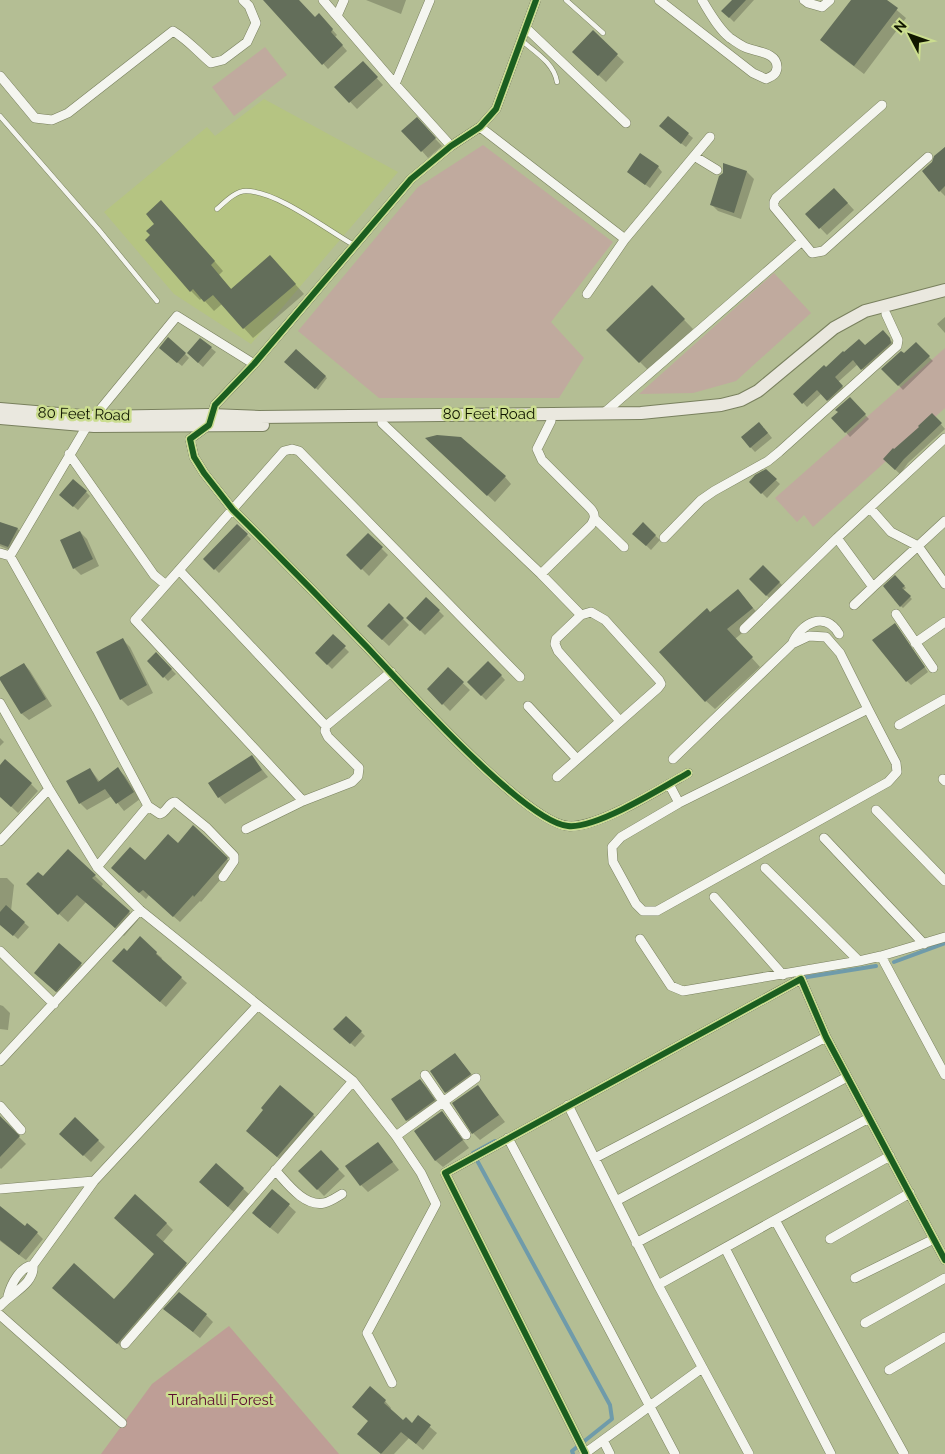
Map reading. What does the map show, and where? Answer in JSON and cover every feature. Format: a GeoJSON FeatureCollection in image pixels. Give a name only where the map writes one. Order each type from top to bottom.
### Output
{"type":"FeatureCollection","features":[{"type":"Feature","properties":{"kind":"main road","name":"80 Feet Road"},"geometry":{"type":"LineString","coordinates":[[210,420],[259,417],[641,413],[721,405],[741,400],[765,386],[823,336],[851,318],[865,311],[945,290]]}},
{"type":"Feature","properties":{"kind":"main road","name":"80 Feet Road"},"geometry":{"type":"LineString","coordinates":[[0,418],[90,422],[210,420],[382,423],[641,421],[712,414],[733,410],[753,403],[770,392],[850,327],[867,319],[945,298]]}},
{"type":"Feature","properties":{"kind":"main road","name":"80 Feet Road"},"geometry":{"type":"LineString","coordinates":[[0,409],[90,422]]}},
{"type":"Feature","properties":{"kind":"street"},"geometry":{"type":"LineString","coordinates":[[0,76],[36,118],[52,120],[68,113],[173,31],[185,38],[211,63],[223,60],[247,42],[256,23],[249,6],[243,0]]}},
{"type":"Feature","properties":{"kind":"street"},"geometry":{"type":"LineString","coordinates":[[324,0],[395,84],[452,146]]}},
{"type":"Feature","properties":{"kind":"street"},"geometry":{"type":"LineString","coordinates":[[337,16],[344,0]]}},
{"type":"Feature","properties":{"kind":"street"},"geometry":{"type":"LineString","coordinates":[[395,84],[430,0]]}},
{"type":"Feature","properties":{"kind":"street"},"geometry":{"type":"LineString","coordinates":[[536,0],[496,109],[480,127],[452,146],[411,180],[254,364],[215,405],[210,420],[190,439],[194,457],[233,510],[470,754],[531,807],[549,820],[567,826],[589,823],[635,804],[688,773]]}},
{"type":"Feature","properties":{"kind":"street"},"geometry":{"type":"LineString","coordinates":[[658,0],[753,73],[766,79],[774,75],[777,71],[776,63],[771,56],[745,48],[730,37],[717,23],[702,0]]}},
{"type":"Feature","properties":{"kind":"street"},"geometry":{"type":"LineString","coordinates":[[804,0],[822,8],[830,0]]}},
{"type":"Feature","properties":{"kind":"street"},"geometry":{"type":"LineString","coordinates":[[526,28],[626,122]]}},
{"type":"Feature","properties":{"kind":"street"},"geometry":{"type":"LineString","coordinates":[[882,105],[776,198],[774,207],[802,241],[812,252],[823,251],[928,156]]}},
{"type":"Feature","properties":{"kind":"street"},"geometry":{"type":"LineString","coordinates":[[480,127],[625,239]]}},
{"type":"Feature","properties":{"kind":"street"},"geometry":{"type":"LineString","coordinates":[[587,294],[625,239],[710,137]]}},
{"type":"Feature","properties":{"kind":"street"},"geometry":{"type":"LineString","coordinates":[[694,156],[718,170]]}},
{"type":"Feature","properties":{"kind":"street"},"geometry":{"type":"LineString","coordinates":[[604,413],[802,241]]}},
{"type":"Feature","properties":{"kind":"street"},"geometry":{"type":"LineString","coordinates":[[664,538],[701,500],[719,487],[779,452],[897,346],[898,340],[886,314]]}},
{"type":"Feature","properties":{"kind":"street"},"geometry":{"type":"LineString","coordinates":[[10,556],[69,454],[90,422],[177,316],[254,364]]}},
{"type":"Feature","properties":{"kind":"street"},"geometry":{"type":"LineString","coordinates":[[551,421],[537,449],[542,460],[594,512],[595,519],[624,547]]}},
{"type":"Feature","properties":{"kind":"street"},"geometry":{"type":"LineString","coordinates":[[382,423],[541,574],[581,615]]}},
{"type":"Feature","properties":{"kind":"street"},"geometry":{"type":"LineString","coordinates":[[744,629],[837,538],[945,438]]}},
{"type":"Feature","properties":{"kind":"street"},"geometry":{"type":"LineString","coordinates":[[303,801],[135,620],[284,451],[292,449],[299,451],[520,677]]}},
{"type":"Feature","properties":{"kind":"street"},"geometry":{"type":"LineString","coordinates":[[69,454],[154,575],[166,585]]}},
{"type":"Feature","properties":{"kind":"street"},"geometry":{"type":"LineString","coordinates":[[870,508],[891,532],[918,546],[945,584]]}},
{"type":"Feature","properties":{"kind":"street"},"geometry":{"type":"LineString","coordinates":[[541,574],[595,519]]}},
{"type":"Feature","properties":{"kind":"street"},"geometry":{"type":"LineString","coordinates":[[854,605],[945,521]]}},
{"type":"Feature","properties":{"kind":"street"},"geometry":{"type":"LineString","coordinates":[[837,538],[873,587]]}},
{"type":"Feature","properties":{"kind":"street"},"geometry":{"type":"LineString","coordinates":[[0,552],[10,556],[97,710],[148,806],[160,814],[172,802],[176,802],[207,828],[234,856],[234,861],[223,877]]}},
{"type":"Feature","properties":{"kind":"street"},"geometry":{"type":"LineString","coordinates":[[179,570],[326,726]]}},
{"type":"Feature","properties":{"kind":"street"},"geometry":{"type":"LineString","coordinates":[[557,777],[620,722],[658,688],[660,684],[659,680],[605,620],[591,612],[581,615],[556,639],[555,644],[558,651],[620,722]]}},
{"type":"Feature","properties":{"kind":"street"},"geometry":{"type":"LineString","coordinates":[[896,614],[914,643],[933,668]]}},
{"type":"Feature","properties":{"kind":"street"},"geometry":{"type":"LineString","coordinates":[[792,644],[796,634],[810,623],[821,620],[828,622],[839,634]]}},
{"type":"Feature","properties":{"kind":"street"},"geometry":{"type":"LineString","coordinates":[[914,643],[945,622]]}},
{"type":"Feature","properties":{"kind":"street"},"geometry":{"type":"LineString","coordinates":[[673,760],[792,644],[810,636],[826,637],[840,653],[896,763],[897,772],[888,782],[657,911],[642,911],[636,904],[613,862],[612,847],[621,837],[679,803],[868,709]]}},
{"type":"Feature","properties":{"kind":"street"},"geometry":{"type":"LineString","coordinates":[[246,829],[303,801],[352,782],[358,776],[359,768],[328,736],[325,731],[326,726],[391,672]]}},
{"type":"Feature","properties":{"kind":"street"},"geometry":{"type":"LineString","coordinates":[[900,724],[945,699]]}},
{"type":"Feature","properties":{"kind":"street"},"geometry":{"type":"LineString","coordinates":[[0,703],[49,789],[97,867],[140,910],[353,1081],[396,1136],[421,1174],[436,1204],[367,1333],[392,1383]]}},
{"type":"Feature","properties":{"kind":"street"},"geometry":{"type":"LineString","coordinates":[[528,706],[577,759]]}},
{"type":"Feature","properties":{"kind":"street"},"geometry":{"type":"LineString","coordinates":[[669,784],[679,803]]}},
{"type":"Feature","properties":{"kind":"street"},"geometry":{"type":"LineString","coordinates":[[0,841],[49,789]]}},
{"type":"Feature","properties":{"kind":"street"},"geometry":{"type":"LineString","coordinates":[[97,867],[148,806]]}},
{"type":"Feature","properties":{"kind":"street"},"geometry":{"type":"LineString","coordinates":[[876,810],[945,881]]}},
{"type":"Feature","properties":{"kind":"street"},"geometry":{"type":"LineString","coordinates":[[824,838],[924,944]]}},
{"type":"Feature","properties":{"kind":"street"},"geometry":{"type":"LineString","coordinates":[[765,868],[859,961]]}},
{"type":"Feature","properties":{"kind":"street"},"geometry":{"type":"LineString","coordinates":[[714,897],[783,975]]}},
{"type":"Feature","properties":{"kind":"street"},"geometry":{"type":"LineString","coordinates":[[0,1060],[140,910]]}},
{"type":"Feature","properties":{"kind":"street"},"geometry":{"type":"LineString","coordinates":[[640,939],[671,986],[683,991],[859,961],[945,938]]}},
{"type":"Feature","properties":{"kind":"street"},"geometry":{"type":"LineString","coordinates":[[0,951],[54,1004]]}},
{"type":"Feature","properties":{"kind":"street"},"geometry":{"type":"LineString","coordinates":[[881,956],[945,1075]]}},
{"type":"Feature","properties":{"kind":"street"},"geometry":{"type":"LineString","coordinates":[[702,1368],[585,1454],[445,1173],[801,979],[826,1037],[945,1260]]}},
{"type":"Feature","properties":{"kind":"street"},"geometry":{"type":"LineString","coordinates":[[0,1306],[8,1296],[17,1292],[31,1276],[34,1271],[33,1265],[94,1181],[258,1005]]}},
{"type":"Feature","properties":{"kind":"street"},"geometry":{"type":"LineString","coordinates":[[596,1158],[826,1037]]}},
{"type":"Feature","properties":{"kind":"street"},"geometry":{"type":"LineString","coordinates":[[425,1075],[466,1135]]}},
{"type":"Feature","properties":{"kind":"street"},"geometry":{"type":"LineString","coordinates":[[616,1201],[847,1077]]}},
{"type":"Feature","properties":{"kind":"street"},"geometry":{"type":"LineString","coordinates":[[396,1136],[476,1078]]}},
{"type":"Feature","properties":{"kind":"street"},"geometry":{"type":"LineString","coordinates":[[125,1344],[353,1081]]}},
{"type":"Feature","properties":{"kind":"street"},"geometry":{"type":"LineString","coordinates":[[568,1105],[596,1158],[636,1243],[748,1454]]}},
{"type":"Feature","properties":{"kind":"street"},"geometry":{"type":"LineString","coordinates":[[0,1106],[21,1130]]}},
{"type":"Feature","properties":{"kind":"street"},"geometry":{"type":"LineString","coordinates":[[636,1243],[869,1118]]}},
{"type":"Feature","properties":{"kind":"street"},"geometry":{"type":"LineString","coordinates":[[508,1138],[675,1454]]}},
{"type":"Feature","properties":{"kind":"street"},"geometry":{"type":"LineString","coordinates":[[658,1285],[890,1156]]}},
{"type":"Feature","properties":{"kind":"street"},"geometry":{"type":"LineString","coordinates":[[275,1170],[300,1196],[312,1203],[325,1203],[342,1194]]}},
{"type":"Feature","properties":{"kind":"street"},"geometry":{"type":"LineString","coordinates":[[0,1189],[94,1181]]}},
{"type":"Feature","properties":{"kind":"street"},"geometry":{"type":"LineString","coordinates":[[830,1239],[910,1193]]}},
{"type":"Feature","properties":{"kind":"street"},"geometry":{"type":"LineString","coordinates":[[775,1220],[904,1454]]}},
{"type":"Feature","properties":{"kind":"street"},"geometry":{"type":"LineString","coordinates":[[855,1278],[934,1239]]}},
{"type":"Feature","properties":{"kind":"street"},"geometry":{"type":"LineString","coordinates":[[725,1248],[831,1454]]}},
{"type":"Feature","properties":{"kind":"street"},"geometry":{"type":"LineString","coordinates":[[865,1324],[945,1278]]}},
{"type":"Feature","properties":{"kind":"street"},"geometry":{"type":"LineString","coordinates":[[0,1316],[122,1423]]}},
{"type":"Feature","properties":{"kind":"street"},"geometry":{"type":"LineString","coordinates":[[889,1370],[945,1337]]}},
{"type":"Feature","properties":{"kind":"street"},"geometry":{"type":"LineString","coordinates":[[603,1440],[610,1454]]}},
{"type":"Feature","properties":{"kind":"lane"},"geometry":{"type":"LineString","coordinates":[[566,0],[604,33]]}},
{"type":"Feature","properties":{"kind":"lane"},"geometry":{"type":"LineString","coordinates":[[521,40],[548,63],[555,73],[557,82]]}},
{"type":"Feature","properties":{"kind":"lane"},"geometry":{"type":"LineString","coordinates":[[0,116],[99,230],[157,301]]}},
{"type":"Feature","properties":{"kind":"lane"},"geometry":{"type":"LineString","coordinates":[[217,209],[238,193],[246,191],[266,195],[319,222],[356,246]]}},
{"type":"Feature","properties":{"kind":"shaded area"},"geometry":{"type":"Polygon","coordinates":[[[265,47],[287,75],[234,116],[212,87],[265,47]]]}},
{"type":"Feature","properties":{"kind":"shaded area"},"geometry":{"type":"Polygon","coordinates":[[[264,99],[398,172],[251,344],[174,294],[104,212],[207,127],[215,136],[264,99]]]}},
{"type":"Feature","properties":{"kind":"shaded area"},"geometry":{"type":"Polygon","coordinates":[[[483,145],[613,242],[551,322],[584,358],[559,398],[379,398],[298,331],[418,187],[483,145]]]}},
{"type":"Feature","properties":{"kind":"shaded area"},"geometry":{"type":"Polygon","coordinates":[[[774,273],[811,313],[736,381],[693,393],[639,394],[774,273]]]}},
{"type":"Feature","properties":{"kind":"shaded area"},"geometry":{"type":"Polygon","coordinates":[[[945,348],[945,408],[813,527],[804,515],[797,522],[775,498],[945,348]]]}},
{"type":"Feature","properties":{"kind":"green space","name":"Turahalli Forest"},"geometry":{"type":"Polygon","coordinates":[[[229,1326],[339,1454],[101,1454],[152,1384],[229,1326]]]}},
{"type":"Feature","properties":{"kind":"building"},"geometry":{"type":"Polygon","coordinates":[[[263,0],[299,0],[315,17],[319,13],[333,29],[331,32],[343,45],[322,65],[263,0]]]}},
{"type":"Feature","properties":{"kind":"building"},"geometry":{"type":"Polygon","coordinates":[[[732,0],[746,0],[729,18],[721,11],[732,0]]]}},
{"type":"Feature","properties":{"kind":"building"},"geometry":{"type":"Polygon","coordinates":[[[851,0],[887,0],[898,8],[854,66],[820,40],[851,0]]]}},
{"type":"Feature","properties":{"kind":"building"},"geometry":{"type":"Polygon","coordinates":[[[593,30],[618,54],[598,76],[572,52],[593,30]]]}},
{"type":"Feature","properties":{"kind":"building"},"geometry":{"type":"Polygon","coordinates":[[[363,61],[378,77],[349,103],[334,87],[363,61]]]}},
{"type":"Feature","properties":{"kind":"building"},"geometry":{"type":"Polygon","coordinates":[[[668,116],[689,133],[681,144],[659,126],[668,116]]]}},
{"type":"Feature","properties":{"kind":"building"},"geometry":{"type":"Polygon","coordinates":[[[417,117],[436,138],[421,152],[401,131],[417,117]]]}},
{"type":"Feature","properties":{"kind":"building"},"geometry":{"type":"Polygon","coordinates":[[[945,147],[945,186],[939,192],[922,171],[932,162],[934,156],[945,147]]]}},
{"type":"Feature","properties":{"kind":"building"},"geometry":{"type":"Polygon","coordinates":[[[640,153],[659,166],[645,185],[627,172],[640,153]]]}},
{"type":"Feature","properties":{"kind":"building"},"geometry":{"type":"Polygon","coordinates":[[[723,163],[747,171],[734,213],[710,205],[719,176],[723,173],[723,163]]]}},
{"type":"Feature","properties":{"kind":"building"},"geometry":{"type":"Polygon","coordinates":[[[834,188],[848,203],[819,229],[805,214],[834,188]]]}},
{"type":"Feature","properties":{"kind":"building"},"geometry":{"type":"Polygon","coordinates":[[[161,200],[215,261],[211,265],[231,289],[270,255],[296,284],[243,329],[213,295],[204,302],[193,289],[190,292],[145,240],[150,235],[146,231],[154,224],[146,214],[161,200]]]}},
{"type":"Feature","properties":{"kind":"building"},"geometry":{"type":"Polygon","coordinates":[[[652,285],[685,319],[639,363],[606,330],[652,285]]]}},
{"type":"Feature","properties":{"kind":"building"},"geometry":{"type":"Polygon","coordinates":[[[883,330],[890,338],[891,343],[861,370],[853,360],[835,377],[843,386],[827,401],[817,390],[802,404],[793,394],[824,365],[826,367],[859,339],[865,345],[883,330]]]}},
{"type":"Feature","properties":{"kind":"building"},"geometry":{"type":"Polygon","coordinates":[[[168,337],[186,353],[177,363],[159,348],[168,337]]]}},
{"type":"Feature","properties":{"kind":"building"},"geometry":{"type":"Polygon","coordinates":[[[200,338],[212,347],[198,363],[187,353],[200,338]]]}},
{"type":"Feature","properties":{"kind":"building"},"geometry":{"type":"Polygon","coordinates":[[[916,342],[930,356],[898,386],[881,369],[901,351],[904,353],[916,342]]]}},
{"type":"Feature","properties":{"kind":"building"},"geometry":{"type":"Polygon","coordinates":[[[296,349],[326,376],[315,389],[284,362],[296,349]]]}},
{"type":"Feature","properties":{"kind":"building"},"geometry":{"type":"Polygon","coordinates":[[[850,397],[866,414],[845,433],[831,418],[838,412],[835,410],[850,397]]]}},
{"type":"Feature","properties":{"kind":"building"},"geometry":{"type":"Polygon","coordinates":[[[932,413],[942,423],[895,470],[883,459],[932,413]]]}},
{"type":"Feature","properties":{"kind":"building"},"geometry":{"type":"Polygon","coordinates":[[[759,422],[768,433],[750,448],[741,437],[759,422]]]}},
{"type":"Feature","properties":{"kind":"building"},"geometry":{"type":"Polygon","coordinates":[[[437,435],[461,437],[506,476],[487,496],[425,438],[437,435]]]}},
{"type":"Feature","properties":{"kind":"building"},"geometry":{"type":"Polygon","coordinates":[[[766,469],[777,479],[761,494],[749,482],[755,475],[766,469]]]}},
{"type":"Feature","properties":{"kind":"building"},"geometry":{"type":"Polygon","coordinates":[[[73,479],[87,491],[73,507],[59,495],[73,479]]]}},
{"type":"Feature","properties":{"kind":"building"},"geometry":{"type":"Polygon","coordinates":[[[0,522],[18,528],[8,547],[0,544],[0,522]]]}},
{"type":"Feature","properties":{"kind":"building"},"geometry":{"type":"Polygon","coordinates":[[[643,522],[656,535],[646,546],[632,534],[643,522]]]}},
{"type":"Feature","properties":{"kind":"building"},"geometry":{"type":"Polygon","coordinates":[[[237,524],[248,534],[214,570],[203,559],[237,524]]]}},
{"type":"Feature","properties":{"kind":"building"},"geometry":{"type":"Polygon","coordinates":[[[80,531],[93,559],[73,569],[60,540],[80,531]]]}},
{"type":"Feature","properties":{"kind":"building"},"geometry":{"type":"Polygon","coordinates":[[[368,533],[383,547],[361,570],[346,555],[368,533]]]}},
{"type":"Feature","properties":{"kind":"building"},"geometry":{"type":"Polygon","coordinates":[[[763,565],[780,582],[766,596],[749,579],[763,565]]]}},
{"type":"Feature","properties":{"kind":"building"},"geometry":{"type":"Polygon","coordinates":[[[895,575],[905,586],[902,588],[911,596],[900,607],[883,586],[895,575]]]}},
{"type":"Feature","properties":{"kind":"building"},"geometry":{"type":"Polygon","coordinates":[[[738,589],[753,608],[727,629],[753,657],[705,702],[659,652],[707,608],[710,612],[738,589]]]}},
{"type":"Feature","properties":{"kind":"building"},"geometry":{"type":"Polygon","coordinates":[[[426,597],[440,610],[420,631],[406,618],[426,597]]]}},
{"type":"Feature","properties":{"kind":"building"},"geometry":{"type":"Polygon","coordinates":[[[389,603],[404,618],[382,640],[367,626],[389,603]]]}},
{"type":"Feature","properties":{"kind":"building"},"geometry":{"type":"Polygon","coordinates":[[[895,623],[925,667],[906,682],[872,640],[895,623]]]}},
{"type":"Feature","properties":{"kind":"building"},"geometry":{"type":"Polygon","coordinates":[[[333,634],[346,646],[327,665],[315,653],[333,634]]]}},
{"type":"Feature","properties":{"kind":"building"},"geometry":{"type":"Polygon","coordinates":[[[123,638],[147,685],[120,700],[96,652],[123,638]]]}},
{"type":"Feature","properties":{"kind":"building"},"geometry":{"type":"Polygon","coordinates":[[[156,652],[172,669],[163,678],[147,661],[156,652]]]}},
{"type":"Feature","properties":{"kind":"building"},"geometry":{"type":"Polygon","coordinates":[[[488,661],[502,675],[481,696],[467,682],[488,661]]]}},
{"type":"Feature","properties":{"kind":"building"},"geometry":{"type":"Polygon","coordinates":[[[24,663],[46,699],[21,714],[0,677],[24,663]]]}},
{"type":"Feature","properties":{"kind":"building"},"geometry":{"type":"Polygon","coordinates":[[[448,667],[464,682],[442,705],[427,689],[448,667]]]}},
{"type":"Feature","properties":{"kind":"building"},"geometry":{"type":"Polygon","coordinates":[[[252,755],[262,770],[218,798],[208,783],[252,755]]]}},
{"type":"Feature","properties":{"kind":"building"},"geometry":{"type":"Polygon","coordinates":[[[5,759],[32,783],[11,807],[0,797],[0,765],[5,759]]]}},
{"type":"Feature","properties":{"kind":"building"},"geometry":{"type":"Polygon","coordinates":[[[118,767],[134,792],[116,804],[105,789],[79,804],[66,781],[90,768],[98,782],[118,767]]]}},
{"type":"Feature","properties":{"kind":"building"},"geometry":{"type":"Polygon","coordinates":[[[193,825],[228,858],[194,897],[193,895],[173,917],[143,890],[139,893],[111,868],[130,847],[145,860],[168,834],[178,843],[193,825]]]}},
{"type":"Feature","properties":{"kind":"building"},"geometry":{"type":"Polygon","coordinates":[[[68,849],[96,875],[92,878],[130,911],[115,928],[77,895],[58,915],[26,884],[38,872],[43,876],[68,849]]]}},
{"type":"Feature","properties":{"kind":"building"},"geometry":{"type":"Polygon","coordinates":[[[6,905],[25,922],[13,936],[0,925],[0,912],[6,905]]]}},
{"type":"Feature","properties":{"kind":"building"},"geometry":{"type":"Polygon","coordinates":[[[140,936],[157,952],[156,954],[182,977],[160,1002],[112,961],[124,948],[127,951],[140,936]]]}},
{"type":"Feature","properties":{"kind":"building"},"geometry":{"type":"Polygon","coordinates":[[[59,943],[82,963],[56,992],[34,973],[59,943]]]}},
{"type":"Feature","properties":{"kind":"building"},"geometry":{"type":"Polygon","coordinates":[[[346,1016],[362,1031],[350,1044],[333,1029],[346,1016]]]}},
{"type":"Feature","properties":{"kind":"building"},"geometry":{"type":"Polygon","coordinates":[[[455,1053],[471,1074],[445,1093],[430,1071],[455,1053]]]}},
{"type":"Feature","properties":{"kind":"building"},"geometry":{"type":"Polygon","coordinates":[[[420,1079],[435,1100],[406,1121],[391,1099],[420,1079]]]}},
{"type":"Feature","properties":{"kind":"building"},"geometry":{"type":"Polygon","coordinates":[[[280,1085],[314,1114],[277,1157],[246,1131],[263,1110],[261,1108],[280,1085]]]}},
{"type":"Feature","properties":{"kind":"building"},"geometry":{"type":"Polygon","coordinates":[[[478,1085],[499,1115],[472,1134],[452,1103],[478,1085]]]}},
{"type":"Feature","properties":{"kind":"building"},"geometry":{"type":"Polygon","coordinates":[[[442,1111],[463,1140],[435,1161],[414,1131],[442,1111]]]}},
{"type":"Feature","properties":{"kind":"building"},"geometry":{"type":"Polygon","coordinates":[[[0,1116],[20,1136],[0,1157],[0,1116]]]}},
{"type":"Feature","properties":{"kind":"building"},"geometry":{"type":"Polygon","coordinates":[[[75,1117],[99,1140],[83,1156],[59,1134],[75,1117]]]}},
{"type":"Feature","properties":{"kind":"building"},"geometry":{"type":"Polygon","coordinates":[[[378,1142],[393,1162],[360,1186],[345,1166],[378,1142]]]}},
{"type":"Feature","properties":{"kind":"building"},"geometry":{"type":"Polygon","coordinates":[[[321,1150],[339,1169],[317,1190],[298,1171],[321,1150]]]}},
{"type":"Feature","properties":{"kind":"building"},"geometry":{"type":"Polygon","coordinates":[[[216,1163],[244,1188],[228,1207],[199,1182],[216,1163]]]}},
{"type":"Feature","properties":{"kind":"building"},"geometry":{"type":"Polygon","coordinates":[[[272,1189],[290,1204],[270,1228],[252,1213],[272,1189]]]}},
{"type":"Feature","properties":{"kind":"building"},"geometry":{"type":"Polygon","coordinates":[[[135,1194],[167,1223],[156,1235],[187,1263],[117,1344],[52,1288],[74,1263],[114,1299],[127,1285],[154,1254],[114,1218],[135,1194]]]}},
{"type":"Feature","properties":{"kind":"building"},"geometry":{"type":"Polygon","coordinates":[[[0,1206],[25,1226],[27,1223],[38,1232],[19,1255],[0,1240],[0,1206]]]}},
{"type":"Feature","properties":{"kind":"building"},"geometry":{"type":"Polygon","coordinates":[[[179,1292],[207,1314],[193,1332],[163,1309],[179,1292]]]}},
{"type":"Feature","properties":{"kind":"building"},"geometry":{"type":"Polygon","coordinates":[[[370,1386],[386,1400],[384,1403],[403,1420],[406,1417],[412,1423],[418,1415],[431,1425],[416,1444],[401,1432],[381,1454],[357,1434],[368,1421],[352,1407],[370,1386]]]}},
{"type":"Feature","properties":{"kind":"waterway"},"geometry":{"type":"LineString","coordinates":[[894,962],[945,943]]}},
{"type":"Feature","properties":{"kind":"waterway"},"geometry":{"type":"LineString","coordinates":[[801,978],[876,966]]}},
{"type":"Feature","properties":{"kind":"waterway"},"geometry":{"type":"LineString","coordinates":[[495,1141],[473,1153],[610,1405],[612,1419],[572,1451],[573,1454]]}},
{"type":"Feature","properties":{"kind":"cycle path"},"geometry":{"type":"LineString","coordinates":[[536,0],[496,109],[480,127],[451,146],[411,179],[254,364],[215,405],[209,425],[190,439],[194,457],[233,510],[463,748],[494,777],[548,819],[568,826],[595,821],[629,806],[688,773]]}},
{"type":"Feature","properties":{"kind":"cycle path"},"geometry":{"type":"LineString","coordinates":[[585,1453],[445,1173],[801,979],[826,1037],[945,1260]]}}]}
